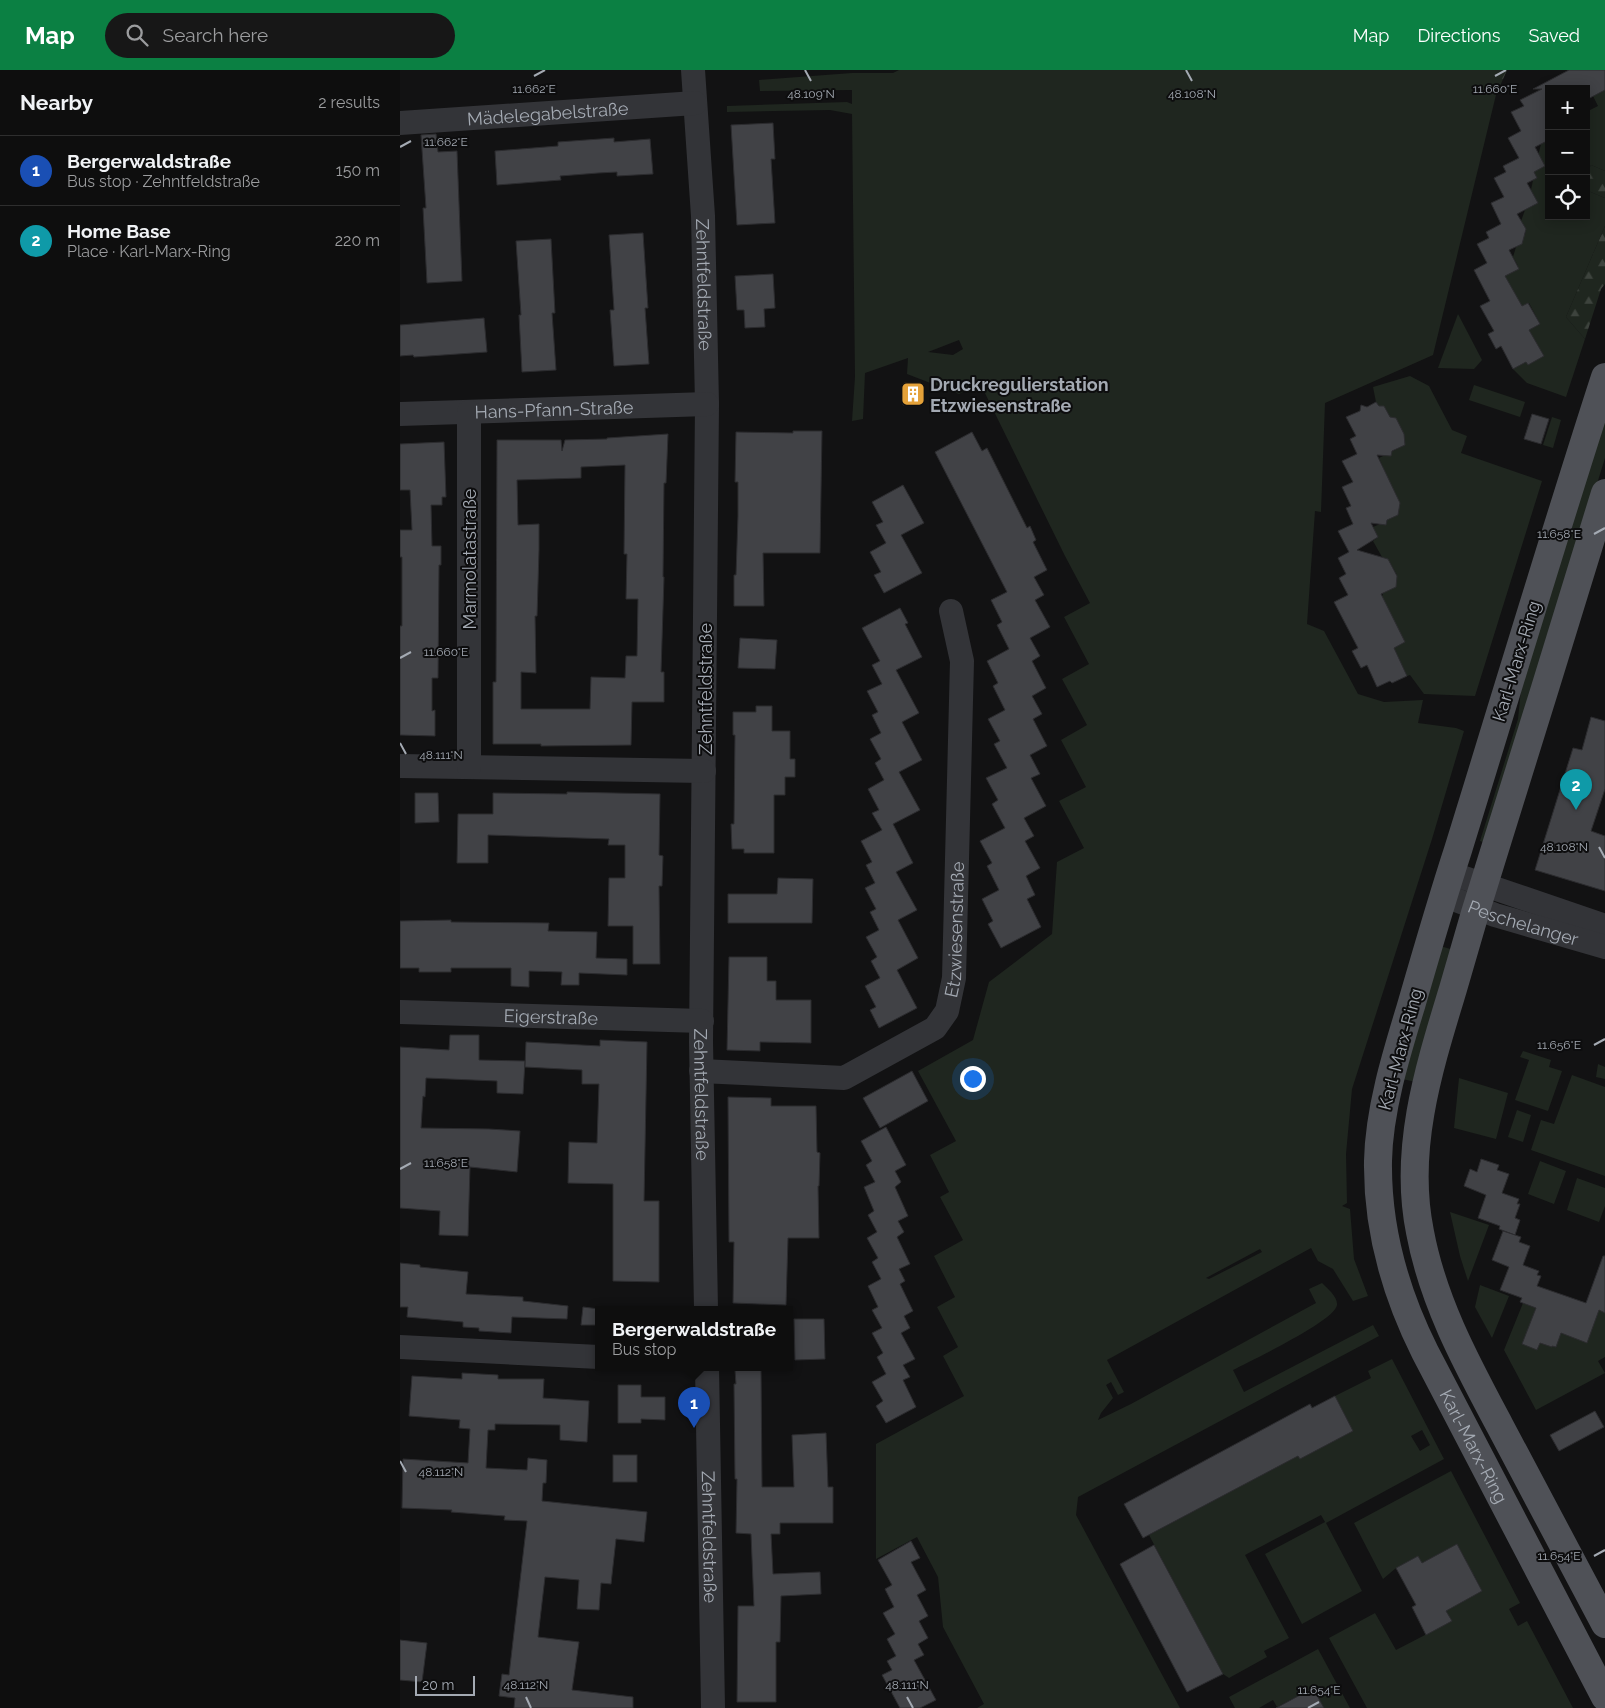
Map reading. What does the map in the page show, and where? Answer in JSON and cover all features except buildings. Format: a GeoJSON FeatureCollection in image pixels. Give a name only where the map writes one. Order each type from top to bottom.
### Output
{"type":"FeatureCollection","features":[{"type":"Feature","properties":{"kind":"main road","name":"Karl-Marx-Ring"},"geometry":{"type":"LineString","coordinates":[[1605,377],[1447,884],[1399,1046],[1382,1118],[1378,1160],[1380,1207],[1388,1256],[1409,1320],[1605,1697]]}},
{"type":"Feature","properties":{"kind":"main road","name":"Karl-Marx-Ring"},"geometry":{"type":"LineString","coordinates":[[1605,493],[1480,896],[1424,1090],[1416,1144],[1415,1172],[1419,1228],[1426,1261],[1442,1310],[1476,1380],[1605,1624]]}},
{"type":"Feature","properties":{"kind":"street","name":"Zehntfeldstraße"},"geometry":{"type":"LineString","coordinates":[[693,70],[703,216],[707,404],[701,1071],[706,1306]]}},
{"type":"Feature","properties":{"kind":"street","name":"Mädelegabelstraße"},"geometry":{"type":"LineString","coordinates":[[400,123],[695,103]]}},
{"type":"Feature","properties":{"kind":"street","name":"Hans-Pfann-Straße"},"geometry":{"type":"LineString","coordinates":[[400,414],[707,404]]}},
{"type":"Feature","properties":{"kind":"street","name":"Marmolatastraße"},"geometry":{"type":"LineString","coordinates":[[469,767],[470,412]]}},
{"type":"Feature","properties":{"kind":"street","name":"Etzwiesenstraße"},"geometry":{"type":"LineString","coordinates":[[701,1071],[844,1078],[935,1028],[947,1011],[954,978],[962,661],[951,611]]}},
{"type":"Feature","properties":{"kind":"street"},"geometry":{"type":"LineString","coordinates":[[400,766],[704,771]]}},
{"type":"Feature","properties":{"kind":"street","name":"Peschelanger"},"geometry":{"type":"LineString","coordinates":[[1447,884],[1605,948]]}},
{"type":"Feature","properties":{"kind":"street","name":"Peschelanger"},"geometry":{"type":"LineString","coordinates":[[1480,896],[1605,926]]}},
{"type":"Feature","properties":{"kind":"street","name":"Eigerstraße"},"geometry":{"type":"LineString","coordinates":[[400,1012],[702,1021]]}},
{"type":"Feature","properties":{"kind":"street"},"geometry":{"type":"LineString","coordinates":[[400,1347],[595,1357]]}},
{"type":"Feature","properties":{"kind":"street","name":"Zehntfeldstraße"},"geometry":{"type":"LineString","coordinates":[[707,1371],[714,1708]]}},
{"type":"Feature","properties":{"kind":"green space"},"geometry":{"type":"Polygon","coordinates":[[[899,70],[1502,70],[1433,355],[1325,403],[1321,512],[1315,511],[1307,624],[1324,631],[1358,694],[1384,702],[1423,700],[1418,723],[1456,728],[1464,731],[1432,839],[1352,1089],[1346,1154],[1347,1203],[1342,1206],[1350,1209],[1354,1259],[1368,1296],[1353,1301],[1333,1269],[1318,1261],[1311,1248],[1107,1360],[1124,1392],[1118,1395],[1111,1382],[1106,1385],[1113,1398],[1098,1420],[1131,1404],[1316,1303],[1309,1289],[1322,1283],[1336,1299],[1337,1305],[1333,1312],[1308,1330],[1233,1370],[1244,1392],[1373,1325],[1379,1336],[1078,1497],[1076,1515],[1180,1708],[977,1708],[984,1704],[943,1627],[938,1577],[917,1537],[876,1559],[876,1444],[964,1396],[943,1356],[958,1347],[937,1307],[955,1297],[934,1256],[963,1240],[940,1197],[949,1192],[930,1155],[956,1141],[918,1071],[973,1040],[989,982],[1052,934],[1057,862],[1084,848],[1059,801],[1086,787],[1061,740],[1087,725],[1062,679],[1089,664],[1064,617],[1090,603],[980,383],[959,394],[907,374],[908,358],[865,373],[863,419],[852,421],[855,377],[852,114],[830,110],[727,112],[727,106],[847,102],[852,104],[852,90],[760,91],[759,80],[852,73],[893,73],[899,70]],[[959,340],[928,352],[953,355],[963,349],[959,340]],[[1260,1249],[1206,1278],[1209,1279],[1262,1252],[1260,1249]]]}},
{"type":"Feature","properties":{"kind":"green space"},"geometry":{"type":"Polygon","coordinates":[[[1489,70],[1507,70],[1500,86],[1489,70]]]}},
{"type":"Feature","properties":{"kind":"green space"},"geometry":{"type":"Polygon","coordinates":[[[1605,90],[1605,171],[1591,165],[1590,167],[1590,110],[1598,106],[1593,96],[1605,90]]]}},
{"type":"Feature","properties":{"kind":"green space"},"geometry":{"type":"Polygon","coordinates":[[[1545,142],[1545,220],[1590,220],[1590,192],[1605,198],[1605,226],[1566,317],[1585,339],[1566,397],[1527,383],[1513,369],[1526,362],[1528,365],[1544,356],[1529,330],[1540,324],[1529,303],[1520,307],[1505,276],[1517,270],[1518,266],[1513,257],[1516,247],[1520,244],[1517,238],[1525,234],[1526,230],[1521,221],[1525,210],[1535,204],[1536,200],[1531,190],[1533,180],[1537,178],[1534,172],[1541,144],[1545,142]]]}},
{"type":"Feature","properties":{"kind":"green space"},"geometry":{"type":"Polygon","coordinates":[[[1591,165],[1605,171],[1605,198],[1590,192],[1591,165]]]}},
{"type":"Feature","properties":{"kind":"green space"},"geometry":{"type":"Polygon","coordinates":[[[1605,226],[1605,284],[1601,289],[1585,339],[1566,317],[1605,226]]]}},
{"type":"Feature","properties":{"kind":"green space"},"geometry":{"type":"Polygon","coordinates":[[[1458,314],[1482,360],[1474,369],[1438,368],[1458,314]]]}},
{"type":"Feature","properties":{"kind":"green space"},"geometry":{"type":"Polygon","coordinates":[[[1410,376],[1429,386],[1452,430],[1467,436],[1461,453],[1542,481],[1475,696],[1424,694],[1410,675],[1407,676],[1394,648],[1405,642],[1382,598],[1383,593],[1397,575],[1388,559],[1382,557],[1373,541],[1378,537],[1373,527],[1380,524],[1386,525],[1387,520],[1398,515],[1399,508],[1397,496],[1378,470],[1383,467],[1379,458],[1405,445],[1404,434],[1396,418],[1390,417],[1384,406],[1379,406],[1376,402],[1373,387],[1410,376]]]}},
{"type":"Feature","properties":{"kind":"green space"},"geometry":{"type":"Polygon","coordinates":[[[1474,385],[1525,402],[1520,417],[1469,400],[1474,385]]]}},
{"type":"Feature","properties":{"kind":"green space"},"geometry":{"type":"Polygon","coordinates":[[[1605,409],[1605,458],[1486,843],[1480,841],[1518,719],[1521,689],[1605,409]]]}},
{"type":"Feature","properties":{"kind":"green space"},"geometry":{"type":"Polygon","coordinates":[[[1552,417],[1561,420],[1553,448],[1543,445],[1552,417]]]}},
{"type":"Feature","properties":{"kind":"green space"},"geometry":{"type":"Polygon","coordinates":[[[1440,946],[1454,950],[1416,1082],[1402,1079],[1440,946]]]}},
{"type":"Feature","properties":{"kind":"green space"},"geometry":{"type":"Polygon","coordinates":[[[1523,1051],[1551,1060],[1549,1067],[1562,1071],[1548,1111],[1515,1100],[1529,1060],[1520,1057],[1523,1051]]]}},
{"type":"Feature","properties":{"kind":"green space"},"geometry":{"type":"Polygon","coordinates":[[[1598,1064],[1605,1067],[1605,1079],[1596,1077],[1598,1064]]]}},
{"type":"Feature","properties":{"kind":"green space"},"geometry":{"type":"Polygon","coordinates":[[[1572,1075],[1605,1087],[1605,1176],[1531,1150],[1541,1120],[1554,1124],[1572,1075]]]}},
{"type":"Feature","properties":{"kind":"green space"},"geometry":{"type":"Polygon","coordinates":[[[1459,1078],[1508,1093],[1496,1139],[1454,1128],[1459,1078]]]}},
{"type":"Feature","properties":{"kind":"green space"},"geometry":{"type":"Polygon","coordinates":[[[1517,1110],[1531,1115],[1523,1142],[1508,1137],[1517,1110]]]}},
{"type":"Feature","properties":{"kind":"green space"},"geometry":{"type":"Polygon","coordinates":[[[1540,1161],[1566,1171],[1554,1204],[1528,1194],[1540,1161]]]}},
{"type":"Feature","properties":{"kind":"green space"},"geometry":{"type":"Polygon","coordinates":[[[1577,1178],[1605,1188],[1605,1206],[1599,1222],[1567,1210],[1577,1178]]]}},
{"type":"Feature","properties":{"kind":"green space"},"geometry":{"type":"Polygon","coordinates":[[[1450,1212],[1489,1225],[1468,1281],[1460,1256],[1450,1212]]]}},
{"type":"Feature","properties":{"kind":"green space"},"geometry":{"type":"Polygon","coordinates":[[[1480,1285],[1509,1296],[1492,1338],[1475,1307],[1480,1285]]]}},
{"type":"Feature","properties":{"kind":"green space"},"geometry":{"type":"Polygon","coordinates":[[[1523,1303],[1536,1308],[1523,1344],[1537,1350],[1540,1343],[1556,1347],[1561,1333],[1587,1342],[1599,1310],[1605,1313],[1605,1357],[1598,1361],[1605,1373],[1536,1410],[1504,1350],[1523,1303]]]}},
{"type":"Feature","properties":{"kind":"green space"},"geometry":{"type":"Polygon","coordinates":[[[1392,1359],[1444,1459],[1326,1523],[1362,1591],[1302,1624],[1265,1554],[1325,1522],[1321,1515],[1245,1555],[1289,1638],[1264,1651],[1267,1657],[1229,1678],[1223,1674],[1149,1535],[1298,1456],[1300,1459],[1353,1431],[1335,1396],[1371,1378],[1368,1371],[1392,1359]],[[1422,1430],[1411,1436],[1420,1451],[1430,1445],[1422,1430]]]}},
{"type":"Feature","properties":{"kind":"green space"},"geometry":{"type":"Polygon","coordinates":[[[1451,1471],[1520,1603],[1509,1609],[1518,1626],[1527,1621],[1573,1708],[1367,1708],[1329,1638],[1375,1613],[1396,1650],[1452,1621],[1446,1611],[1482,1591],[1474,1575],[1462,1565],[1467,1562],[1457,1544],[1422,1563],[1396,1568],[1383,1579],[1354,1523],[1451,1471]]]}},
{"type":"Feature","properties":{"kind":"green space"},"geometry":{"type":"Polygon","coordinates":[[[1318,1649],[1350,1708],[1318,1708],[1313,1688],[1277,1707],[1273,1700],[1259,1708],[1235,1708],[1229,1697],[1318,1649]]]}},
{"type":"Feature","properties":{"kind":"place","name":"Druckregulierstation Etzwiesenstraße"},"geometry":{"type":"Point","coordinates":[913,394]}},
{"type":"Feature","properties":{"kind":"place","name":"Home Base"},"geometry":{"type":"Point","coordinates":[1576,810]}},
{"type":"Feature","properties":{"kind":"place","name":"Bergerwaldstraße"},"geometry":{"type":"Point","coordinates":[694,1428]}}]}
